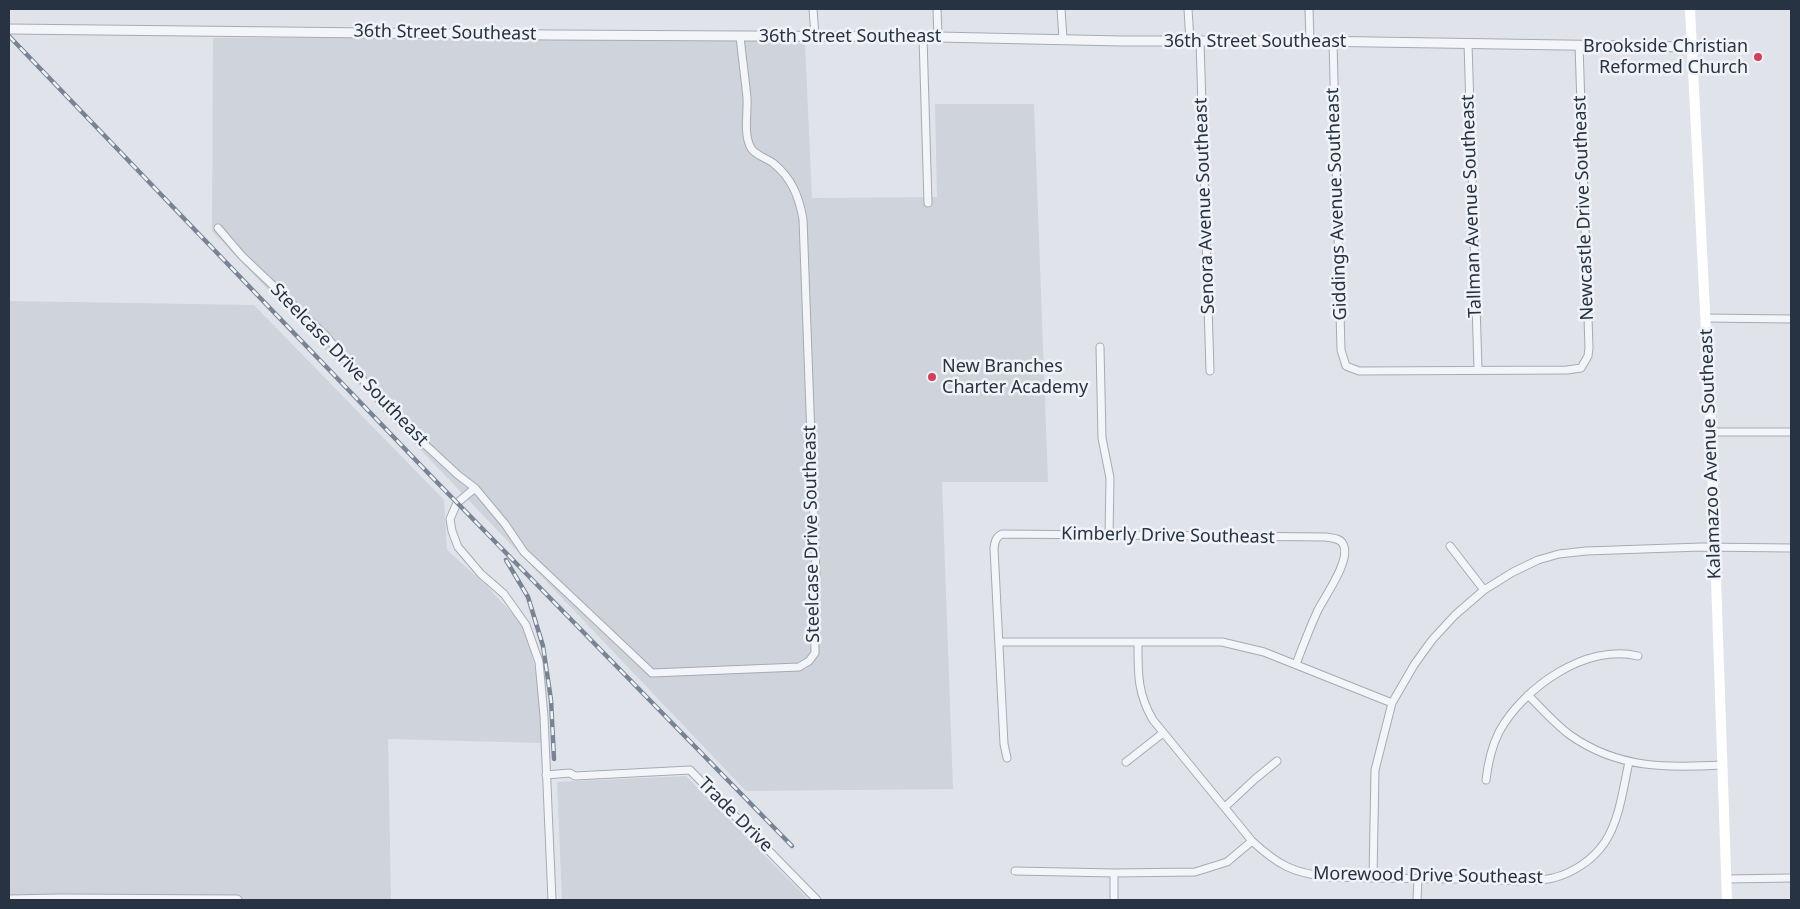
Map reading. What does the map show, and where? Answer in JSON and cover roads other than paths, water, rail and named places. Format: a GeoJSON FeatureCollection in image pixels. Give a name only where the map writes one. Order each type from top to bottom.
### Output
{"type":"FeatureCollection","features":[{"type":"Feature","properties":{"kind":"main road","name":"Kalamazoo Avenue Southeast"},"geometry":{"type":"LineString","coordinates":[[1690,9],[1711,432],[1727,900]]}},
{"type":"Feature","properties":{"kind":"street"},"geometry":{"type":"LineString","coordinates":[[813,9],[815,36]]}},
{"type":"Feature","properties":{"kind":"street"},"geometry":{"type":"LineString","coordinates":[[937,9],[938,37]]}},
{"type":"Feature","properties":{"kind":"street"},"geometry":{"type":"LineString","coordinates":[[1061,9],[1063,39]]}},
{"type":"Feature","properties":{"kind":"street"},"geometry":{"type":"LineString","coordinates":[[1188,9],[1190,41]]}},
{"type":"Feature","properties":{"kind":"street"},"geometry":{"type":"LineString","coordinates":[[1309,9],[1310,41]]}},
{"type":"Feature","properties":{"kind":"street","name":"36th Street Southeast"},"geometry":{"type":"LineString","coordinates":[[9,29],[1692,46]]}},
{"type":"Feature","properties":{"kind":"street","name":"Steelcase Drive Southeast"},"geometry":{"type":"LineString","coordinates":[[218,228],[242,256],[325,335],[389,411],[458,475],[475,488],[505,524],[524,552],[652,673],[799,667],[809,661],[814,653],[816,574],[803,219],[795,189],[784,174],[772,163],[752,150],[749,144],[747,134],[747,100],[740,36]]}},
{"type":"Feature","properties":{"kind":"street"},"geometry":{"type":"LineString","coordinates":[[923,37],[928,203]]}},
{"type":"Feature","properties":{"kind":"street","name":"Senora Avenue Southeast"},"geometry":{"type":"LineString","coordinates":[[1200,41],[1210,371]]}},
{"type":"Feature","properties":{"kind":"street","name":"Giddings Avenue Southeast"},"geometry":{"type":"LineString","coordinates":[[1333,42],[1341,350],[1346,366],[1359,370],[1421,371],[1478,369]]}},
{"type":"Feature","properties":{"kind":"street","name":"Tallman Avenue Southeast"},"geometry":{"type":"LineString","coordinates":[[1468,43],[1478,369]]}},
{"type":"Feature","properties":{"kind":"street","name":"Newcastle Drive Southeast"},"geometry":{"type":"LineString","coordinates":[[1478,369],[1567,370],[1580,368],[1588,356],[1579,45]]}},
{"type":"Feature","properties":{"kind":"street"},"geometry":{"type":"LineString","coordinates":[[1705,318],[1791,319]]}},
{"type":"Feature","properties":{"kind":"street"},"geometry":{"type":"LineString","coordinates":[[1100,347],[1102,438],[1110,478],[1109,536]]}},
{"type":"Feature","properties":{"kind":"street"},"geometry":{"type":"LineString","coordinates":[[1711,432],[1791,432]]}},
{"type":"Feature","properties":{"kind":"street"},"geometry":{"type":"LineString","coordinates":[[475,488],[457,503],[450,519],[452,531],[458,547],[481,574],[504,594],[526,625],[539,662],[544,716],[552,900]]}},
{"type":"Feature","properties":{"kind":"street","name":"Kimberly Drive Southeast"},"geometry":{"type":"LineString","coordinates":[[999,642],[994,548],[998,536],[1008,534],[1326,538],[1339,540],[1342,542],[1345,550],[1339,571],[1318,611],[1296,664]]}},
{"type":"Feature","properties":{"kind":"street"},"geometry":{"type":"LineString","coordinates":[[1450,546],[1484,590]]}},
{"type":"Feature","properties":{"kind":"street"},"geometry":{"type":"LineString","coordinates":[[1373,878],[1375,770],[1392,703],[1414,664],[1432,640],[1455,615],[1484,590],[1513,572],[1559,554],[1586,551],[1714,547],[1791,548]]}},
{"type":"Feature","properties":{"kind":"street"},"geometry":{"type":"LineString","coordinates":[[1007,758],[1004,744],[999,642],[1222,642],[1264,652],[1392,703]]}},
{"type":"Feature","properties":{"kind":"street","name":"Morewood Drive Southeast"},"geometry":{"type":"LineString","coordinates":[[1138,642],[1138,680],[1144,705],[1163,733],[1252,841],[1269,857],[1290,869],[1310,875],[1418,879],[1537,880],[1553,878],[1574,870],[1588,861],[1605,842],[1616,819],[1629,762]]}},
{"type":"Feature","properties":{"kind":"street"},"geometry":{"type":"LineString","coordinates":[[1486,780],[1491,751],[1500,732],[1511,714],[1528,695],[1546,680],[1567,667],[1615,652],[1638,656]]}},
{"type":"Feature","properties":{"kind":"street"},"geometry":{"type":"LineString","coordinates":[[1528,695],[1571,735],[1599,751],[1629,762],[1674,768],[1722,765]]}},
{"type":"Feature","properties":{"kind":"street"},"geometry":{"type":"LineString","coordinates":[[1126,762],[1163,733]]}},
{"type":"Feature","properties":{"kind":"street"},"geometry":{"type":"LineString","coordinates":[[1225,807],[1277,761]]}},
{"type":"Feature","properties":{"kind":"street","name":"Trade Drive"},"geometry":{"type":"LineString","coordinates":[[546,774],[570,773],[575,776],[690,770],[817,900]]}},
{"type":"Feature","properties":{"kind":"street"},"geometry":{"type":"LineString","coordinates":[[1015,871],[1114,874],[1195,872],[1227,862],[1252,841]]}},
{"type":"Feature","properties":{"kind":"street"},"geometry":{"type":"LineString","coordinates":[[1114,874],[1114,900]]}},
{"type":"Feature","properties":{"kind":"street"},"geometry":{"type":"LineString","coordinates":[[1727,880],[1791,878]]}},
{"type":"Feature","properties":{"kind":"street"},"geometry":{"type":"LineString","coordinates":[[1417,900],[1418,879]]}},
{"type":"Feature","properties":{"kind":"street"},"geometry":{"type":"LineString","coordinates":[[9,900],[60,898],[237,900]]}},
{"type":"Feature","properties":{"kind":"railway"},"geometry":{"type":"LineString","coordinates":[[9,36],[430,475],[792,846]]}},
{"type":"Feature","properties":{"kind":"railway"},"geometry":{"type":"LineString","coordinates":[[506,560],[528,597],[543,646],[551,700],[554,759]]}},
{"type":"Feature","properties":{"kind":"place","name":"Brookside Christian Reformed Church"},"geometry":{"type":"Point","coordinates":[1758,57]}},
{"type":"Feature","properties":{"kind":"place","name":"New Branches Charter Academy"},"geometry":{"type":"Point","coordinates":[932,377]}}]}
